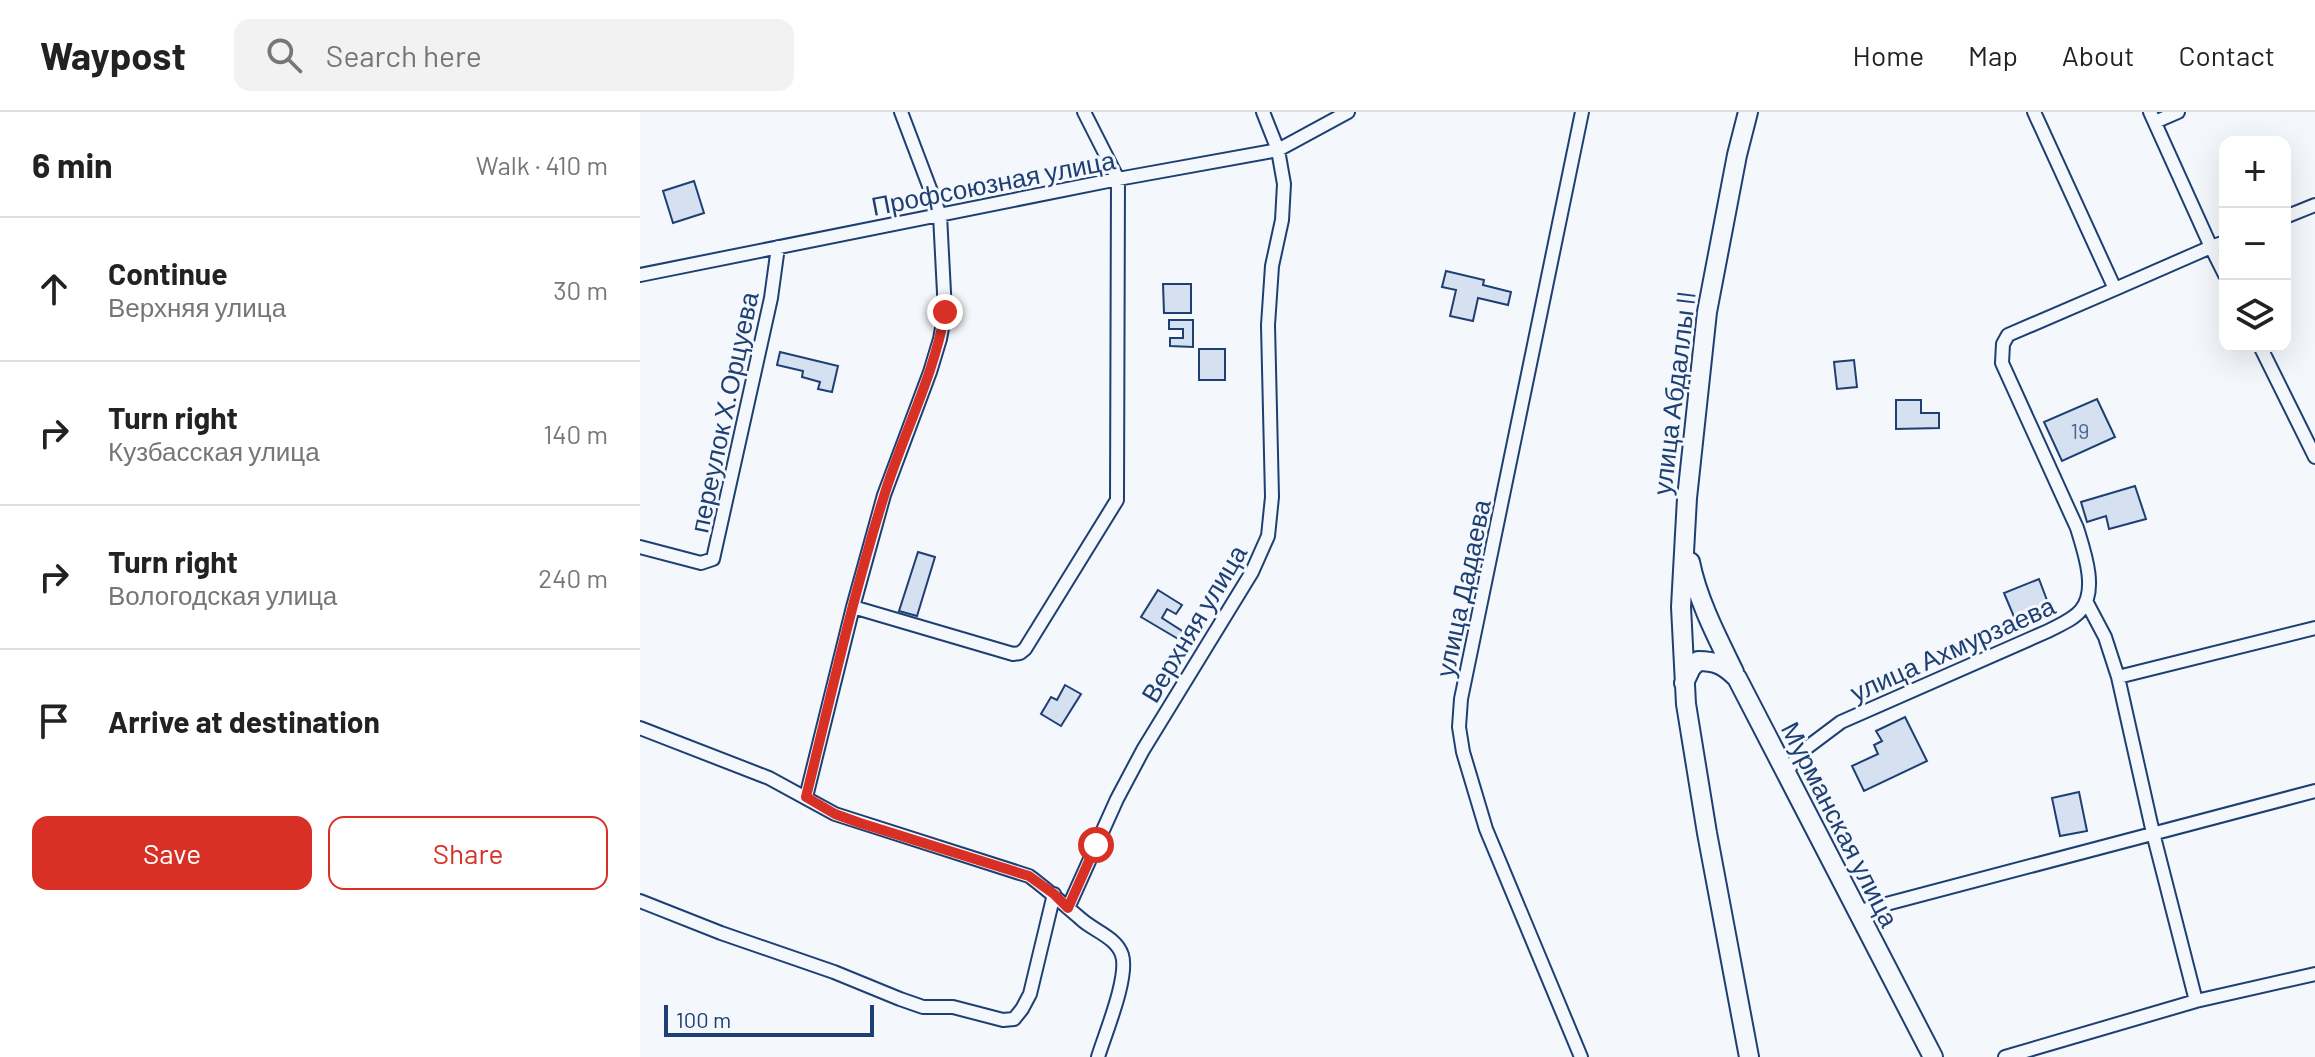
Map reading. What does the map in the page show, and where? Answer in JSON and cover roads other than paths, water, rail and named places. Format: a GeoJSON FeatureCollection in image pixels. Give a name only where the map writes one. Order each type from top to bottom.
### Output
{"type":"FeatureCollection","features":[{"type":"Feature","properties":{"kind":"main road","name":"улица Абдаллы II"},"geometry":{"type":"LineString","coordinates":[[1748,112],[1707,312],[1698,379],[1681,607],[1686,704],[1749,1057]]}},
{"type":"Feature","properties":{"kind":"main road","name":"Мурманская улица"},"geometry":{"type":"LineString","coordinates":[[1685,534],[1693,580],[1711,625],[1933,1057]]}},
{"type":"Feature","properties":{"kind":"main road"},"geometry":{"type":"LineString","coordinates":[[1684,683],[1698,661],[1713,661],[1725,666],[1737,678]]}},
{"type":"Feature","properties":{"kind":"street"},"geometry":{"type":"LineString","coordinates":[[806,797],[884,495],[940,339],[945,312],[940,215],[901,112]]}},
{"type":"Feature","properties":{"kind":"street"},"geometry":{"type":"LineString","coordinates":[[853,607],[1013,654],[1020,653],[1116,503],[1118,179],[1084,112]]}},
{"type":"Feature","properties":{"kind":"street","name":"Верхняя улица"},"geometry":{"type":"LineString","coordinates":[[1068,908],[1111,810],[1143,750],[1252,572],[1268,536],[1272,497],[1268,325],[1272,266],[1282,220],[1284,184],[1278,150],[1263,112]]}},
{"type":"Feature","properties":{"kind":"street","name":"Профсоюзная улица"},"geometry":{"type":"LineString","coordinates":[[640,275],[1278,150],[1348,112]]}},
{"type":"Feature","properties":{"kind":"street","name":"улица Дадаева"},"geometry":{"type":"LineString","coordinates":[[1581,1057],[1486,829],[1463,752],[1459,727],[1464,686],[1582,112]]}},
{"type":"Feature","properties":{"kind":"street"},"geometry":{"type":"LineString","coordinates":[[2034,112],[2115,289],[2219,244]]}},
{"type":"Feature","properties":{"kind":"street"},"geometry":{"type":"LineString","coordinates":[[2178,112],[2152,117],[2219,263]]}},
{"type":"Feature","properties":{"kind":"street"},"geometry":{"type":"LineString","coordinates":[[2291,215],[2315,205]]}},
{"type":"Feature","properties":{"kind":"street","name":"переулок Х.Орцуева"},"geometry":{"type":"LineString","coordinates":[[640,547],[701,563],[713,559],[771,298],[778,247]]}},
{"type":"Feature","properties":{"kind":"street","name":"улица Ахмурзаева"},"geometry":{"type":"LineString","coordinates":[[1786,773],[1801,752],[1841,722],[2048,631],[2073,618],[2081,610],[2089,587],[2077,528],[2002,363],[2001,353],[2008,335],[2115,289]]}},
{"type":"Feature","properties":{"kind":"street"},"geometry":{"type":"LineString","coordinates":[[2263,352],[2315,457]]}},
{"type":"Feature","properties":{"kind":"street"},"geometry":{"type":"LineString","coordinates":[[2086,601],[2105,637],[2118,677],[2153,833],[2196,1001]]}},
{"type":"Feature","properties":{"kind":"street"},"geometry":{"type":"LineString","coordinates":[[2118,677],[2315,628]]}},
{"type":"Feature","properties":{"kind":"street"},"geometry":{"type":"LineString","coordinates":[[640,728],[769,778],[835,814],[1029,876],[1054,894],[1083,922],[1110,938],[1122,956],[1121,983],[1098,1057]]}},
{"type":"Feature","properties":{"kind":"street"},"geometry":{"type":"LineString","coordinates":[[1856,912],[2315,791]]}},
{"type":"Feature","properties":{"kind":"street"},"geometry":{"type":"LineString","coordinates":[[640,901],[923,1007],[953,1007],[1003,1020],[1014,1019],[1030,994],[1054,894]]}},
{"type":"Feature","properties":{"kind":"street"},"geometry":{"type":"LineString","coordinates":[[2005,1057],[2196,1001],[2315,974]]}}]}
